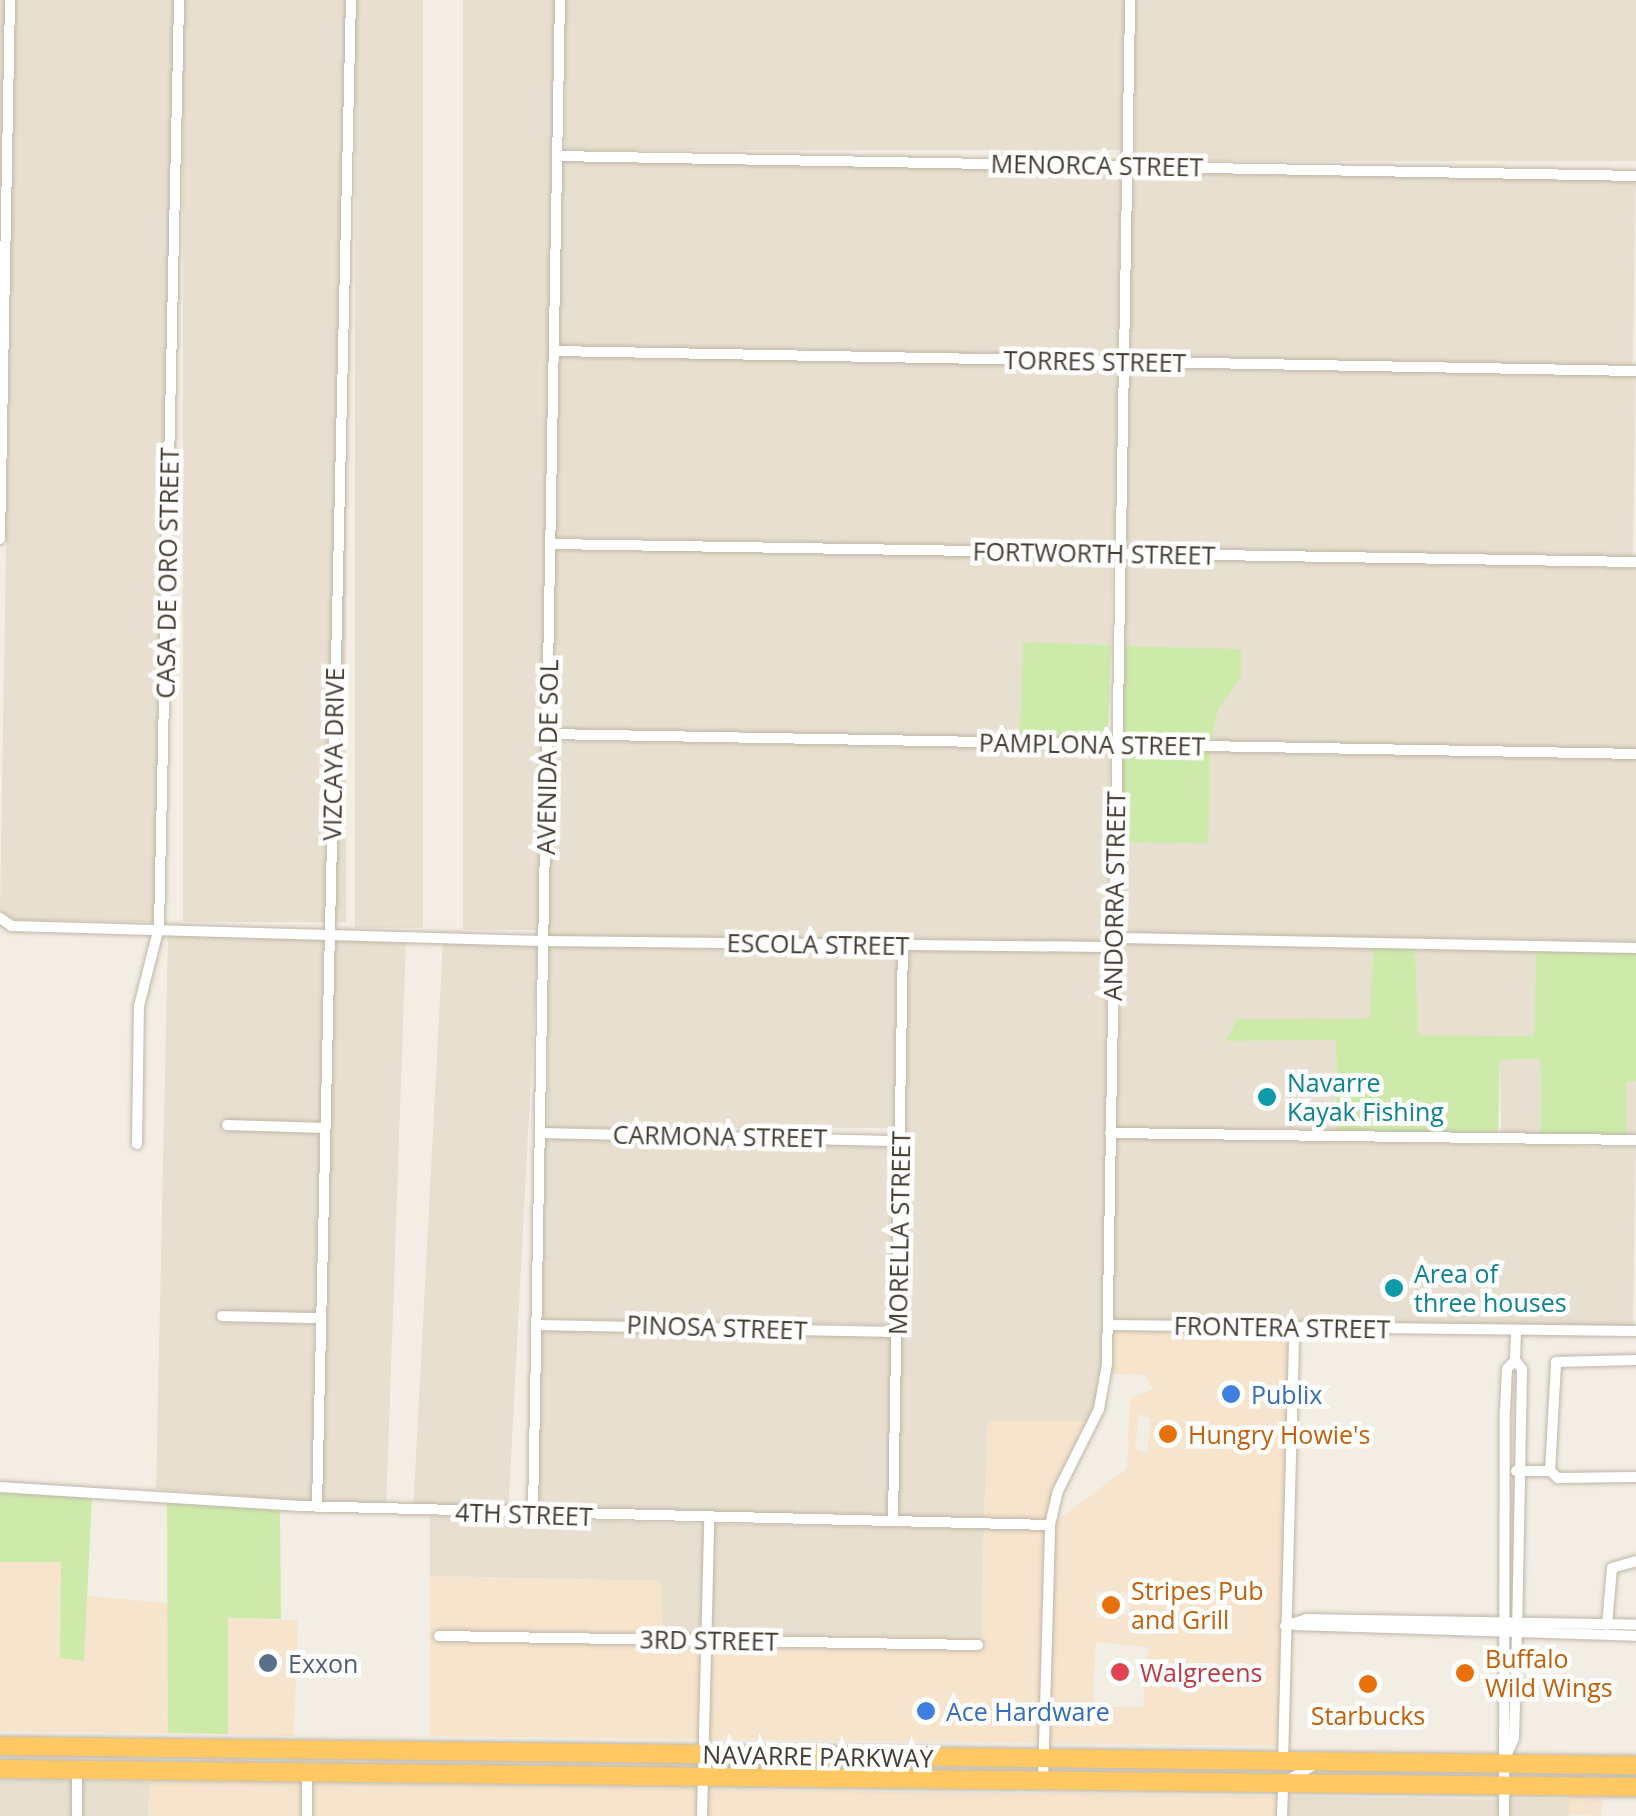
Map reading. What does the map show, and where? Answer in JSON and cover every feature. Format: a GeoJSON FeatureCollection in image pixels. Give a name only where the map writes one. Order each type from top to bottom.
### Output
{"type":"FeatureCollection","features":[{"type":"Feature","properties":{"kind":"highway","name":"NAVARRE PARKWAY"},"geometry":{"type":"LineString","coordinates":[[0,1746],[1324,1762],[1507,1759],[1636,1765]]}},
{"type":"Feature","properties":{"kind":"highway"},"geometry":{"type":"LineString","coordinates":[[149,1770],[165,1763],[274,1764],[290,1758],[293,1750]]}},
{"type":"Feature","properties":{"kind":"highway"},"geometry":{"type":"LineString","coordinates":[[307,1772],[320,1757],[440,1758],[452,1751]]}},
{"type":"Feature","properties":{"kind":"highway","name":"NAVARRE PARKWAY"},"geometry":{"type":"LineString","coordinates":[[0,1769],[1636,1787]]}},
{"type":"Feature","properties":{"kind":"highway"},"geometry":{"type":"LineString","coordinates":[[1600,1787],[1636,1775]]}},
{"type":"Feature","properties":{"kind":"street"},"geometry":{"type":"LineString","coordinates":[[0,539],[10,0]]}},
{"type":"Feature","properties":{"kind":"street","name":"CASA DE ORO STREET"},"geometry":{"type":"LineString","coordinates":[[137,1144],[140,1006],[159,927],[179,0]]}},
{"type":"Feature","properties":{"kind":"street","name":"VIZCAYA DRIVE"},"geometry":{"type":"LineString","coordinates":[[317,1507],[351,0]]}},
{"type":"Feature","properties":{"kind":"street","name":"AVENIDA DE SOL"},"geometry":{"type":"LineString","coordinates":[[533,1514],[560,0]]}},
{"type":"Feature","properties":{"kind":"street","name":"ANDORRA STREET"},"geometry":{"type":"LineString","coordinates":[[1043,1781],[1050,1525],[1058,1491],[1099,1409],[1108,1325],[1117,553],[1130,0]]}},
{"type":"Feature","properties":{"kind":"street","name":"MENORCA STREET"},"geometry":{"type":"LineString","coordinates":[[557,156],[1636,176]]}},
{"type":"Feature","properties":{"kind":"street","name":"TORRES STREET"},"geometry":{"type":"LineString","coordinates":[[554,351],[1636,371]]}},
{"type":"Feature","properties":{"kind":"street","name":"FORTWORTH STREET"},"geometry":{"type":"LineString","coordinates":[[551,544],[1636,562]]}},
{"type":"Feature","properties":{"kind":"street","name":"PAMPLONA STREET"},"geometry":{"type":"LineString","coordinates":[[548,734],[1636,754]]}},
{"type":"Feature","properties":{"kind":"street","name":"ESCOLA STREET"},"geometry":{"type":"LineString","coordinates":[[0,918],[12,926],[159,927],[543,941],[1636,948]]}},
{"type":"Feature","properties":{"kind":"street","name":"MORELLA STREET"},"geometry":{"type":"LineString","coordinates":[[893,1521],[903,945]]}},
{"type":"Feature","properties":{"kind":"street"},"geometry":{"type":"LineString","coordinates":[[227,1125],[325,1128]]}},
{"type":"Feature","properties":{"kind":"street","name":"CARMONA STREET"},"geometry":{"type":"LineString","coordinates":[[540,1133],[901,1141]]}},
{"type":"Feature","properties":{"kind":"street"},"geometry":{"type":"LineString","coordinates":[[1110,1133],[1636,1140]]}},
{"type":"Feature","properties":{"kind":"street"},"geometry":{"type":"LineString","coordinates":[[222,1316],[319,1318]]}},
{"type":"Feature","properties":{"kind":"street","name":"PINOSA STREET"},"geometry":{"type":"LineString","coordinates":[[536,1324],[897,1332]]}},
{"type":"Feature","properties":{"kind":"street","name":"FRONTERA STREET"},"geometry":{"type":"LineString","coordinates":[[1108,1325],[1636,1331]]}},
{"type":"Feature","properties":{"kind":"street"},"geometry":{"type":"LineString","coordinates":[[1283,1761],[1290,1626],[1294,1327]]}},
{"type":"Feature","properties":{"kind":"street"},"geometry":{"type":"LineString","coordinates":[[1504,1816],[1504,1470],[1507,1369],[1515,1360],[1516,1330]]}},
{"type":"Feature","properties":{"kind":"street"},"geometry":{"type":"LineString","coordinates":[[1507,1759],[1514,1738],[1517,1628],[1522,1369],[1515,1360]]}},
{"type":"Feature","properties":{"kind":"street"},"geometry":{"type":"LineString","coordinates":[[1550,1471],[1556,1362],[1636,1360]]}},
{"type":"Feature","properties":{"kind":"street"},"geometry":{"type":"LineString","coordinates":[[1504,1470],[1550,1471],[1558,1478],[1636,1477]]}},
{"type":"Feature","properties":{"kind":"street","name":"4TH STREET"},"geometry":{"type":"LineString","coordinates":[[0,1487],[317,1507],[1050,1525]]}},
{"type":"Feature","properties":{"kind":"street"},"geometry":{"type":"LineString","coordinates":[[702,1816],[709,1519]]}},
{"type":"Feature","properties":{"kind":"street"},"geometry":{"type":"LineString","coordinates":[[1606,1624],[1612,1568],[1636,1561]]}},
{"type":"Feature","properties":{"kind":"street"},"geometry":{"type":"LineString","coordinates":[[1290,1626],[1307,1619],[1502,1622],[1517,1628],[1636,1636]]}},
{"type":"Feature","properties":{"kind":"street"},"geometry":{"type":"LineString","coordinates":[[1517,1628],[1636,1625]]}},
{"type":"Feature","properties":{"kind":"street","name":"3RD STREET"},"geometry":{"type":"LineString","coordinates":[[440,1636],[978,1645]]}},
{"type":"Feature","properties":{"kind":"street"},"geometry":{"type":"LineString","coordinates":[[1243,1761],[1282,1784]]}},
{"type":"Feature","properties":{"kind":"street"},"geometry":{"type":"LineString","coordinates":[[1282,1784],[1324,1762]]}},
{"type":"Feature","properties":{"kind":"street"},"geometry":{"type":"LineString","coordinates":[[77,1816],[78,1770]]}},
{"type":"Feature","properties":{"kind":"street"},"geometry":{"type":"LineString","coordinates":[[307,1772],[308,1816]]}},
{"type":"Feature","properties":{"kind":"street"},"geometry":{"type":"LineString","coordinates":[[1282,1784],[1282,1816]]}},
{"type":"Feature","properties":{"kind":"shaded area"},"geometry":{"type":"Polygon","coordinates":[[[0,0],[5,0],[0,295],[0,0]]]}},
{"type":"Feature","properties":{"kind":"shaded area"},"geometry":{"type":"Polygon","coordinates":[[[15,0],[174,0],[155,922],[13,920],[0,911],[15,0]]]}},
{"type":"Feature","properties":{"kind":"shaded area"},"geometry":{"type":"Polygon","coordinates":[[[183,0],[346,0],[346,922],[183,922],[183,0]]]}},
{"type":"Feature","properties":{"kind":"shaded area"},"geometry":{"type":"Polygon","coordinates":[[[355,0],[423,0],[423,928],[355,928],[355,0]]]}},
{"type":"Feature","properties":{"kind":"shaded area"},"geometry":{"type":"Polygon","coordinates":[[[463,0],[556,0],[556,930],[463,930],[463,0]]]}},
{"type":"Feature","properties":{"kind":"shaded area"},"geometry":{"type":"Polygon","coordinates":[[[565,0],[1126,0],[1126,150],[565,150],[565,0]]]}},
{"type":"Feature","properties":{"kind":"shaded area"},"geometry":{"type":"Polygon","coordinates":[[[1135,0],[1636,0],[1636,161],[1135,161],[1135,0]]]}},
{"type":"Feature","properties":{"kind":"shaded area"},"geometry":{"type":"Polygon","coordinates":[[[562,161],[1121,171],[1118,356],[559,346],[562,161]]]}},
{"type":"Feature","properties":{"kind":"shaded area"},"geometry":{"type":"Polygon","coordinates":[[[1131,172],[1636,181],[1633,366],[1128,357],[1131,172]]]}},
{"type":"Feature","properties":{"kind":"shaded area"},"geometry":{"type":"Polygon","coordinates":[[[558,356],[1118,366],[1115,548],[555,538],[558,356]]]}},
{"type":"Feature","properties":{"kind":"shaded area"},"geometry":{"type":"Polygon","coordinates":[[[1127,367],[1636,376],[1633,557],[1124,548],[1127,367]]]}},
{"type":"Feature","properties":{"kind":"shaded area"},"geometry":{"type":"Polygon","coordinates":[[[556,549],[1112,558],[1111,645],[1023,643],[1022,732],[1110,739],[552,729],[556,549]]]}},
{"type":"Feature","properties":{"kind":"shaded area"},"geometry":{"type":"Polygon","coordinates":[[[1122,558],[1636,568],[1636,749],[1211,741],[1219,708],[1241,678],[1121,646],[1122,558]]]}},
{"type":"Feature","properties":{"kind":"shaded area"},"geometry":{"type":"Polygon","coordinates":[[[552,740],[1110,750],[1106,946],[549,936],[552,740]]]}},
{"type":"Feature","properties":{"kind":"shaded area"},"geometry":{"type":"Polygon","coordinates":[[[1210,752],[1636,759],[1636,942],[1119,933],[1120,842],[1208,766],[1210,752]]]}},
{"type":"Feature","properties":{"kind":"shaded area"},"geometry":{"type":"Polygon","coordinates":[[[168,933],[324,938],[320,1122],[222,1120],[223,1130],[320,1133],[315,1313],[218,1311],[218,1321],[314,1324],[312,1502],[156,1489],[168,933]]]}},
{"type":"Feature","properties":{"kind":"shaded area"},"geometry":{"type":"Polygon","coordinates":[[[333,938],[406,941],[386,1504],[313,1502],[333,938]]]}},
{"type":"Feature","properties":{"kind":"shaded area"},"geometry":{"type":"Polygon","coordinates":[[[443,941],[538,946],[508,1510],[413,1505],[443,941]]]}},
{"type":"Feature","properties":{"kind":"shaded area"},"geometry":{"type":"Polygon","coordinates":[[[1123,943],[1373,948],[1371,1019],[1237,1019],[1227,1040],[1336,1039],[1337,1131],[1115,1128],[1123,943]]]}},
{"type":"Feature","properties":{"kind":"shaded area"},"geometry":{"type":"Polygon","coordinates":[[[548,947],[898,947],[898,1128],[548,1128],[548,947]]]}},
{"type":"Feature","properties":{"kind":"shaded area"},"geometry":{"type":"Polygon","coordinates":[[[1415,949],[1536,951],[1534,1037],[1413,1035],[1415,949]]]}},
{"type":"Feature","properties":{"kind":"shaded area"},"geometry":{"type":"Polygon","coordinates":[[[908,950],[1110,952],[1103,1363],[1095,1408],[1090,1421],[988,1421],[984,1518],[898,1516],[908,950]]]}},
{"type":"Feature","properties":{"kind":"shaded area"},"geometry":{"type":"Polygon","coordinates":[[[1540,1059],[1541,1134],[1501,1135],[1500,1060],[1540,1059]]]}},
{"type":"Feature","properties":{"kind":"shaded area"},"geometry":{"type":"Polygon","coordinates":[[[1626,1081],[1636,1081],[1636,1135],[1626,1135],[1626,1081]]]}},
{"type":"Feature","properties":{"kind":"shaded area"},"geometry":{"type":"Polygon","coordinates":[[[545,1138],[896,1144],[893,1325],[542,1319],[545,1138]]]}},
{"type":"Feature","properties":{"kind":"shaded area"},"geometry":{"type":"Polygon","coordinates":[[[1114,1138],[1636,1147],[1633,1328],[1111,1319],[1114,1138]]]}},
{"type":"Feature","properties":{"kind":"shaded area"},"geometry":{"type":"Polygon","coordinates":[[[541,1330],[893,1336],[890,1515],[538,1509],[541,1330]]]}},
{"type":"Feature","properties":{"kind":"shaded area"},"geometry":{"type":"Polygon","coordinates":[[[1112,1330],[1297,1332],[1291,1746],[1048,1743],[1055,1522],[1127,1468],[1130,1398],[1153,1389],[1146,1375],[1110,1374],[1112,1330]],[[1139,1414],[1135,1449],[1147,1454],[1151,1419],[1139,1414]],[[1096,1592],[1096,1618],[1130,1613],[1126,1593],[1096,1592]],[[1096,1642],[1093,1700],[1102,1707],[1143,1707],[1148,1647],[1096,1642]]]}},
{"type":"Feature","properties":{"kind":"shaded area"},"geometry":{"type":"Polygon","coordinates":[[[988,1421],[1090,1421],[1054,1488],[1046,1520],[984,1518],[988,1421]]]}},
{"type":"Feature","properties":{"kind":"shaded area"},"geometry":{"type":"Polygon","coordinates":[[[430,1516],[705,1524],[702,1635],[663,1634],[661,1581],[430,1576],[430,1516]]]}},
{"type":"Feature","properties":{"kind":"shaded area"},"geometry":{"type":"Polygon","coordinates":[[[714,1524],[984,1529],[982,1640],[712,1635],[714,1524]]]}},
{"type":"Feature","properties":{"kind":"shaded area"},"geometry":{"type":"Polygon","coordinates":[[[984,1529],[1044,1530],[1039,1743],[709,1739],[711,1646],[982,1651],[982,1640],[743,1635],[981,1636],[984,1529]]]}},
{"type":"Feature","properties":{"kind":"shaded area"},"geometry":{"type":"Polygon","coordinates":[[[0,1562],[61,1562],[61,1658],[84,1660],[86,1596],[168,1603],[168,1733],[0,1731],[0,1562]]]}},
{"type":"Feature","properties":{"kind":"shaded area"},"geometry":{"type":"Polygon","coordinates":[[[430,1576],[661,1581],[663,1634],[436,1631],[435,1641],[701,1646],[700,1739],[430,1736],[430,1576]]]}},
{"type":"Feature","properties":{"kind":"shaded area"},"geometry":{"type":"Polygon","coordinates":[[[228,1618],[298,1620],[294,1736],[224,1734],[228,1618]]]}},
{"type":"Feature","properties":{"kind":"shaded area"},"geometry":{"type":"Polygon","coordinates":[[[0,1780],[73,1781],[72,1816],[0,1816],[0,1780]]]}},
{"type":"Feature","properties":{"kind":"shaded area"},"geometry":{"type":"Polygon","coordinates":[[[82,1781],[149,1782],[148,1816],[81,1816],[82,1781]]]}},
{"type":"Feature","properties":{"kind":"shaded area"},"geometry":{"type":"Polygon","coordinates":[[[149,1782],[302,1782],[302,1816],[149,1816],[149,1782]]]}},
{"type":"Feature","properties":{"kind":"shaded area"},"geometry":{"type":"Polygon","coordinates":[[[312,1783],[699,1788],[698,1816],[312,1816],[312,1783]]]}},
{"type":"Feature","properties":{"kind":"shaded area"},"geometry":{"type":"Polygon","coordinates":[[[708,1789],[1278,1796],[1277,1816],[707,1816],[708,1789]]]}},
{"type":"Feature","properties":{"kind":"shaded area"},"geometry":{"type":"Polygon","coordinates":[[[1287,1796],[1498,1800],[1498,1816],[1287,1816],[1287,1796]]]}},
{"type":"Feature","properties":{"kind":"shaded area"},"geometry":{"type":"Polygon","coordinates":[[[1569,1796],[1602,1798],[1601,1816],[1568,1814],[1569,1796]]]}},
{"type":"Feature","properties":{"kind":"shaded area"},"geometry":{"type":"Polygon","coordinates":[[[1507,1799],[1569,1799],[1569,1816],[1507,1816],[1507,1799]]]}},
{"type":"Feature","properties":{"kind":"green space"},"geometry":{"type":"Polygon","coordinates":[[[1023,642],[1111,645],[1108,736],[1020,733],[1023,642]]]}},
{"type":"Feature","properties":{"kind":"green space"},"geometry":{"type":"Polygon","coordinates":[[[1121,646],[1241,649],[1241,678],[1219,708],[1211,741],[1120,740],[1121,646]]]}},
{"type":"Feature","properties":{"kind":"green space"},"geometry":{"type":"Polygon","coordinates":[[[1120,750],[1210,752],[1208,844],[1118,842],[1120,750]]]}},
{"type":"Feature","properties":{"kind":"green space"},"geometry":{"type":"Polygon","coordinates":[[[1373,948],[1415,949],[1418,1035],[1534,1036],[1536,951],[1636,953],[1636,1081],[1626,1082],[1626,1135],[1541,1134],[1540,1059],[1500,1060],[1498,1133],[1337,1131],[1336,1040],[1226,1041],[1237,1019],[1370,1018],[1373,948]]]}},
{"type":"Feature","properties":{"kind":"green space"},"geometry":{"type":"Polygon","coordinates":[[[0,1492],[92,1496],[84,1661],[60,1658],[61,1562],[0,1562],[0,1492]]]}},
{"type":"Feature","properties":{"kind":"green space"},"geometry":{"type":"Polygon","coordinates":[[[167,1501],[280,1511],[281,1619],[228,1618],[228,1734],[168,1733],[167,1501]]]}},
{"type":"Feature","properties":{"kind":"place","name":"Navarre Kayak Fishing"},"geometry":{"type":"Point","coordinates":[1267,1097]}},
{"type":"Feature","properties":{"kind":"place","name":"Area of three houses"},"geometry":{"type":"Point","coordinates":[1394,1288]}},
{"type":"Feature","properties":{"kind":"place","name":"Publix"},"geometry":{"type":"Point","coordinates":[1231,1394]}},
{"type":"Feature","properties":{"kind":"place","name":"Hungry Howie's"},"geometry":{"type":"Point","coordinates":[1168,1434]}},
{"type":"Feature","properties":{"kind":"place","name":"Stripes Pub and Grill"},"geometry":{"type":"Point","coordinates":[1111,1605]}},
{"type":"Feature","properties":{"kind":"place","name":"Exxon"},"geometry":{"type":"Point","coordinates":[268,1663]}},
{"type":"Feature","properties":{"kind":"place","name":"Walgreens"},"geometry":{"type":"Point","coordinates":[1120,1672]}},
{"type":"Feature","properties":{"kind":"place","name":"Buffalo Wild Wings"},"geometry":{"type":"Point","coordinates":[1465,1673]}},
{"type":"Feature","properties":{"kind":"place","name":"Starbucks"},"geometry":{"type":"Point","coordinates":[1368,1684]}},
{"type":"Feature","properties":{"kind":"place","name":"Ace Hardware"},"geometry":{"type":"Point","coordinates":[926,1711]}}]}
